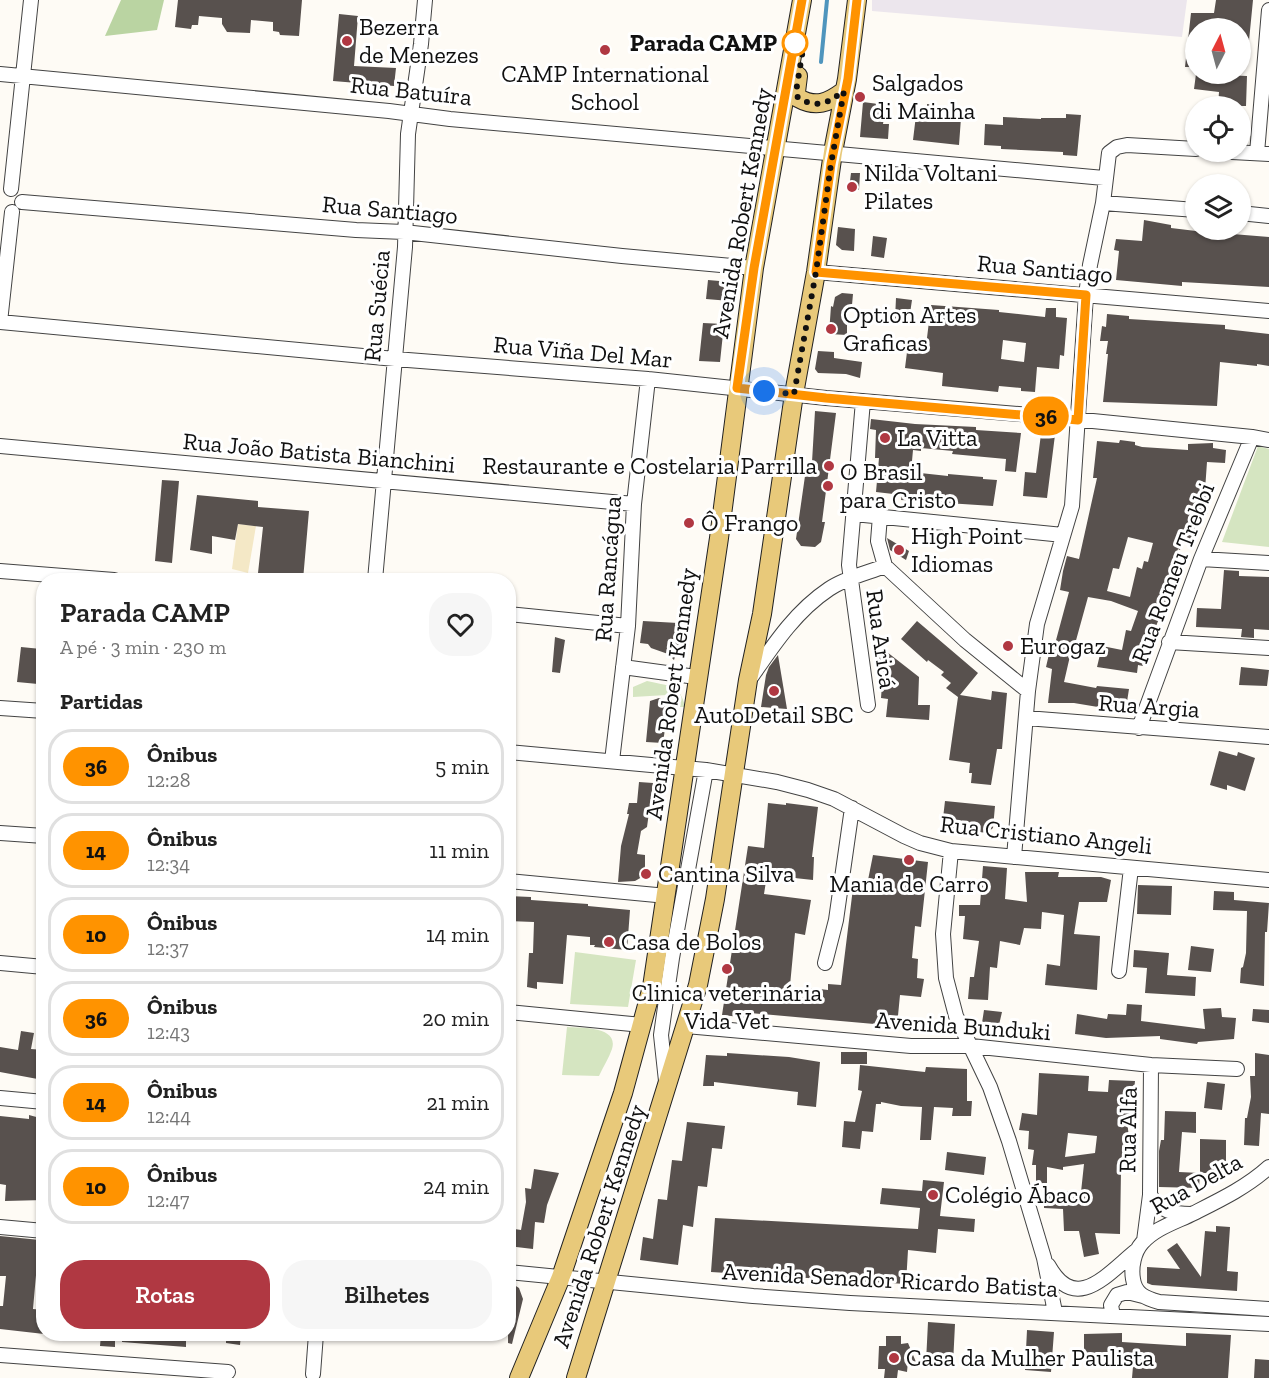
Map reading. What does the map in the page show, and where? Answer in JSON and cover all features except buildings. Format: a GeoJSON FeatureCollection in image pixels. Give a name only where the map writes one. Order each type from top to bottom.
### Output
{"type":"FeatureCollection","features":[{"type":"Feature","properties":{"kind":"main road","name":"Avenida Robert Kennedy"},"geometry":{"type":"LineString","coordinates":[[519,1378],[561,1277],[623,1093],[652,987],[667,896],[696,677],[719,538],[754,268],[802,0]]}},
{"type":"Feature","properties":{"kind":"main road"},"geometry":{"type":"LineString","coordinates":[[809,0],[796,92],[798,98],[814,105],[821,104],[844,91]]}},
{"type":"Feature","properties":{"kind":"main road","name":"Avenida Robert Kennedy"},"geometry":{"type":"LineString","coordinates":[[576,1378],[698,986],[715,899],[748,680],[762,614],[794,394],[816,272],[833,152],[848,79],[857,0]]}},
{"type":"Feature","properties":{"kind":"street"},"geometry":{"type":"LineString","coordinates":[[0,322],[11,206],[21,195],[6,192],[24,76],[31,0]]}},
{"type":"Feature","properties":{"kind":"street","name":"Rua Suécia"},"geometry":{"type":"LineString","coordinates":[[376,573],[405,247],[410,114],[425,0]]}},
{"type":"Feature","properties":{"kind":"street"},"geometry":{"type":"LineString","coordinates":[[1263,153],[1269,10]]}},
{"type":"Feature","properties":{"kind":"street","name":"Rua Batuíra"},"geometry":{"type":"LineString","coordinates":[[0,74],[450,119],[1104,177]]}},
{"type":"Feature","properties":{"kind":"street"},"geometry":{"type":"LineString","coordinates":[[1014,857],[1028,692],[1037,624],[1072,506],[1086,295],[1107,161],[1111,150],[1127,145],[1185,148]]}},
{"type":"Feature","properties":{"kind":"street"},"geometry":{"type":"LineString","coordinates":[[1102,202],[1185,209]]}},
{"type":"Feature","properties":{"kind":"street","name":"Rua Santiago"},"geometry":{"type":"LineString","coordinates":[[11,206],[404,232],[754,268]]}},
{"type":"Feature","properties":{"kind":"street"},"geometry":{"type":"LineString","coordinates":[[1251,214],[1269,216]]}},
{"type":"Feature","properties":{"kind":"street","name":"Rua Santiago"},"geometry":{"type":"LineString","coordinates":[[816,272],[1269,311]]}},
{"type":"Feature","properties":{"kind":"street","name":"Rua Viña Del Mar"},"geometry":{"type":"LineString","coordinates":[[0,322],[395,359],[648,379],[1269,440]]}},
{"type":"Feature","properties":{"kind":"street","name":"Rua Rancágua"},"geometry":{"type":"LineString","coordinates":[[612,761],[628,626],[634,504],[648,379]]}},
{"type":"Feature","properties":{"kind":"street","name":"Rua Aricá"},"geometry":{"type":"LineString","coordinates":[[863,401],[849,558],[850,580],[868,705]]}},
{"type":"Feature","properties":{"kind":"street","name":"Rua Romeu Trebbi"},"geometry":{"type":"LineString","coordinates":[[1139,728],[1201,559],[1252,437]]}},
{"type":"Feature","properties":{"kind":"street","name":"Rua João Batista Bianchini"},"geometry":{"type":"LineString","coordinates":[[0,446],[634,504]]}},
{"type":"Feature","properties":{"kind":"street"},"geometry":{"type":"LineString","coordinates":[[854,514],[1063,535]]}},
{"type":"Feature","properties":{"kind":"street","name":"Rua Aricá"},"geometry":{"type":"LineString","coordinates":[[850,580],[885,566],[878,541],[880,516]]}},
{"type":"Feature","properties":{"kind":"street"},"geometry":{"type":"LineString","coordinates":[[1201,559],[1269,563]]}},
{"type":"Feature","properties":{"kind":"street"},"geometry":{"type":"LineString","coordinates":[[885,566],[965,640],[1028,692]]}},
{"type":"Feature","properties":{"kind":"street"},"geometry":{"type":"LineString","coordinates":[[0,572],[36,575]]}},
{"type":"Feature","properties":{"kind":"street"},"geometry":{"type":"LineString","coordinates":[[748,680],[780,635],[801,612],[830,588],[850,580]]}},
{"type":"Feature","properties":{"kind":"street"},"geometry":{"type":"LineString","coordinates":[[516,615],[628,626]]}},
{"type":"Feature","properties":{"kind":"street"},"geometry":{"type":"LineString","coordinates":[[1169,642],[1269,648]]}},
{"type":"Feature","properties":{"kind":"street"},"geometry":{"type":"LineString","coordinates":[[623,667],[696,677]]}},
{"type":"Feature","properties":{"kind":"street"},"geometry":{"type":"LineString","coordinates":[[0,708],[36,710]]}},
{"type":"Feature","properties":{"kind":"street","name":"Rua Argia"},"geometry":{"type":"LineString","coordinates":[[1026,718],[1269,737]]}},
{"type":"Feature","properties":{"kind":"street","name":"Rua Cristiano Angeli"},"geometry":{"type":"LineString","coordinates":[[516,753],[685,768],[807,790],[834,799],[920,843],[951,851],[1269,880]]}},
{"type":"Feature","properties":{"kind":"street","name":"Avenida Robert Kennedy"},"geometry":{"type":"LineString","coordinates":[[667,1089],[661,1035],[672,958],[706,771]]}},
{"type":"Feature","properties":{"kind":"street"},"geometry":{"type":"LineString","coordinates":[[825,963],[836,920],[852,808]]}},
{"type":"Feature","properties":{"kind":"street"},"geometry":{"type":"LineString","coordinates":[[0,833],[36,835]]}},
{"type":"Feature","properties":{"kind":"street"},"geometry":{"type":"LineString","coordinates":[[951,851],[943,956],[950,999],[990,1086],[1009,1141],[1044,1257],[1055,1312]]}},
{"type":"Feature","properties":{"kind":"street"},"geometry":{"type":"LineString","coordinates":[[1119,971],[1131,868]]}},
{"type":"Feature","properties":{"kind":"street"},"geometry":{"type":"LineString","coordinates":[[516,882],[667,896]]}},
{"type":"Feature","properties":{"kind":"street"},"geometry":{"type":"LineString","coordinates":[[0,963],[36,966]]}},
{"type":"Feature","properties":{"kind":"street"},"geometry":{"type":"LineString","coordinates":[[516,1013],[642,1025]]}},
{"type":"Feature","properties":{"kind":"street","name":"Avenida Bunduki"},"geometry":{"type":"LineString","coordinates":[[686,1026],[900,1046],[971,1046],[1151,1065],[1236,1068]]}},
{"type":"Feature","properties":{"kind":"street","name":"Rua Alfa"},"geometry":{"type":"LineString","coordinates":[[1140,1246],[1150,1195],[1151,1065]]}},
{"type":"Feature","properties":{"kind":"street"},"geometry":{"type":"LineString","coordinates":[[0,1098],[36,1101]]}},
{"type":"Feature","properties":{"kind":"street","name":"Rua Delta"},"geometry":{"type":"LineString","coordinates":[[1044,1257],[1059,1281],[1066,1287],[1078,1289],[1096,1283],[1161,1229],[1193,1214],[1253,1180],[1269,1167]]}},
{"type":"Feature","properties":{"kind":"street","name":"Rua Alfa"},"geometry":{"type":"LineString","coordinates":[[1150,1195],[1165,1210],[1173,1213],[1193,1214]]}},
{"type":"Feature","properties":{"kind":"street"},"geometry":{"type":"LineString","coordinates":[[0,1227],[36,1230]]}},
{"type":"Feature","properties":{"kind":"street"},"geometry":{"type":"LineString","coordinates":[[1140,1246],[1133,1277],[1138,1292],[1143,1296]]}},
{"type":"Feature","properties":{"kind":"street","name":"Avenida Senador Ricardo Batista"},"geometry":{"type":"LineString","coordinates":[[516,1273],[850,1303],[1269,1324]]}},
{"type":"Feature","properties":{"kind":"street"},"geometry":{"type":"LineString","coordinates":[[1113,1316],[1111,1305],[1114,1298],[1119,1293],[1126,1292],[1171,1303],[1269,1309]]}},
{"type":"Feature","properties":{"kind":"street"},"geometry":{"type":"LineString","coordinates":[[313,1374],[315,1341]]}},
{"type":"Feature","properties":{"kind":"street"},"geometry":{"type":"LineString","coordinates":[[0,1355],[228,1372]]}},
{"type":"Feature","properties":{"kind":"shaded area"},"geometry":{"type":"Polygon","coordinates":[[[872,0],[1187,0],[1182,37],[872,11],[872,0]]]}},
{"type":"Feature","properties":{"kind":"green space"},"geometry":{"type":"Polygon","coordinates":[[[121,0],[164,0],[157,30],[105,36],[121,0]]]}},
{"type":"Feature","properties":{"kind":"green space"},"geometry":{"type":"Polygon","coordinates":[[[1258,446],[1269,449],[1269,547],[1222,542],[1258,446]]]}},
{"type":"Feature","properties":{"kind":"green space"},"geometry":{"type":"Polygon","coordinates":[[[647,681],[672,687],[680,694],[685,707],[676,707],[676,701],[667,695],[633,697],[633,687],[647,681]]]}},
{"type":"Feature","properties":{"kind":"green space"},"geometry":{"type":"Polygon","coordinates":[[[575,952],[636,960],[628,1007],[570,1004],[575,952]]]}},
{"type":"Feature","properties":{"kind":"green space"},"geometry":{"type":"Polygon","coordinates":[[[567,1027],[589,1028],[605,1032],[610,1036],[613,1041],[612,1049],[599,1076],[562,1075],[567,1027]]]}},
{"type":"Feature","properties":{"kind":"sand"},"geometry":{"type":"Polygon","coordinates":[[[238,524],[256,526],[248,573],[232,569],[238,524]]]}},
{"type":"Feature","properties":{"kind":"waterway"},"geometry":{"type":"LineString","coordinates":[[821,62],[827,0]]}},
{"type":"Feature","properties":{"kind":"bus line","name":"36"},"geometry":{"type":"LineString","coordinates":[[802,0],[754,268],[737,388],[1078,420],[1086,295],[816,272],[831,164],[848,79],[857,0]]}},
{"type":"Feature","properties":{"kind":"place","name":"Bezerra de Menezes"},"geometry":{"type":"Point","coordinates":[347,41]}},
{"type":"Feature","properties":{"kind":"place","name":"Parada CAMP"},"geometry":{"type":"Point","coordinates":[795,43]}},
{"type":"Feature","properties":{"kind":"place","name":"CAMP International School"},"geometry":{"type":"Point","coordinates":[605,50]}},
{"type":"Feature","properties":{"kind":"place","name":"Salgados di Mainha"},"geometry":{"type":"Point","coordinates":[860,97]}},
{"type":"Feature","properties":{"kind":"place","name":"Nilda Voltani Pilates"},"geometry":{"type":"Point","coordinates":[852,187]}},
{"type":"Feature","properties":{"kind":"place","name":"Option Artes Graficas"},"geometry":{"type":"Point","coordinates":[831,329]}},
{"type":"Feature","properties":{"kind":"place","name":"La Vitta"},"geometry":{"type":"Point","coordinates":[885,438]}},
{"type":"Feature","properties":{"kind":"place","name":"Restaurante e Costelaria Parrilla"},"geometry":{"type":"Point","coordinates":[829,466]}},
{"type":"Feature","properties":{"kind":"place","name":"O Brasil para Cristo"},"geometry":{"type":"Point","coordinates":[828,486]}},
{"type":"Feature","properties":{"kind":"place","name":"Ô Frango"},"geometry":{"type":"Point","coordinates":[689,523]}},
{"type":"Feature","properties":{"kind":"place","name":"High Point Idiomas"},"geometry":{"type":"Point","coordinates":[899,550]}},
{"type":"Feature","properties":{"kind":"place","name":"Eurogaz"},"geometry":{"type":"Point","coordinates":[1008,646]}},
{"type":"Feature","properties":{"kind":"place","name":"AutoDetail SBC"},"geometry":{"type":"Point","coordinates":[774,691]}},
{"type":"Feature","properties":{"kind":"place","name":"Mania de Carro"},"geometry":{"type":"Point","coordinates":[909,860]}},
{"type":"Feature","properties":{"kind":"place","name":"Cantina Silva"},"geometry":{"type":"Point","coordinates":[646,874]}},
{"type":"Feature","properties":{"kind":"place","name":"Casa de Bolos"},"geometry":{"type":"Point","coordinates":[609,942]}},
{"type":"Feature","properties":{"kind":"place","name":"Clinica veterinária Vida Vet"},"geometry":{"type":"Point","coordinates":[727,969]}},
{"type":"Feature","properties":{"kind":"place","name":"Colégio Ábaco"},"geometry":{"type":"Point","coordinates":[933,1195]}},
{"type":"Feature","properties":{"kind":"place","name":"Casa da Mulher Paulista"},"geometry":{"type":"Point","coordinates":[894,1358]}},
{"type":"Feature","properties":{"kind":"route"},"geometry":{"type":"LineString","coordinates":[[764,391],[794,394],[816,272],[844,91],[821,104],[806,103],[798,98],[796,92],[803,49],[795,43]]}}]}
